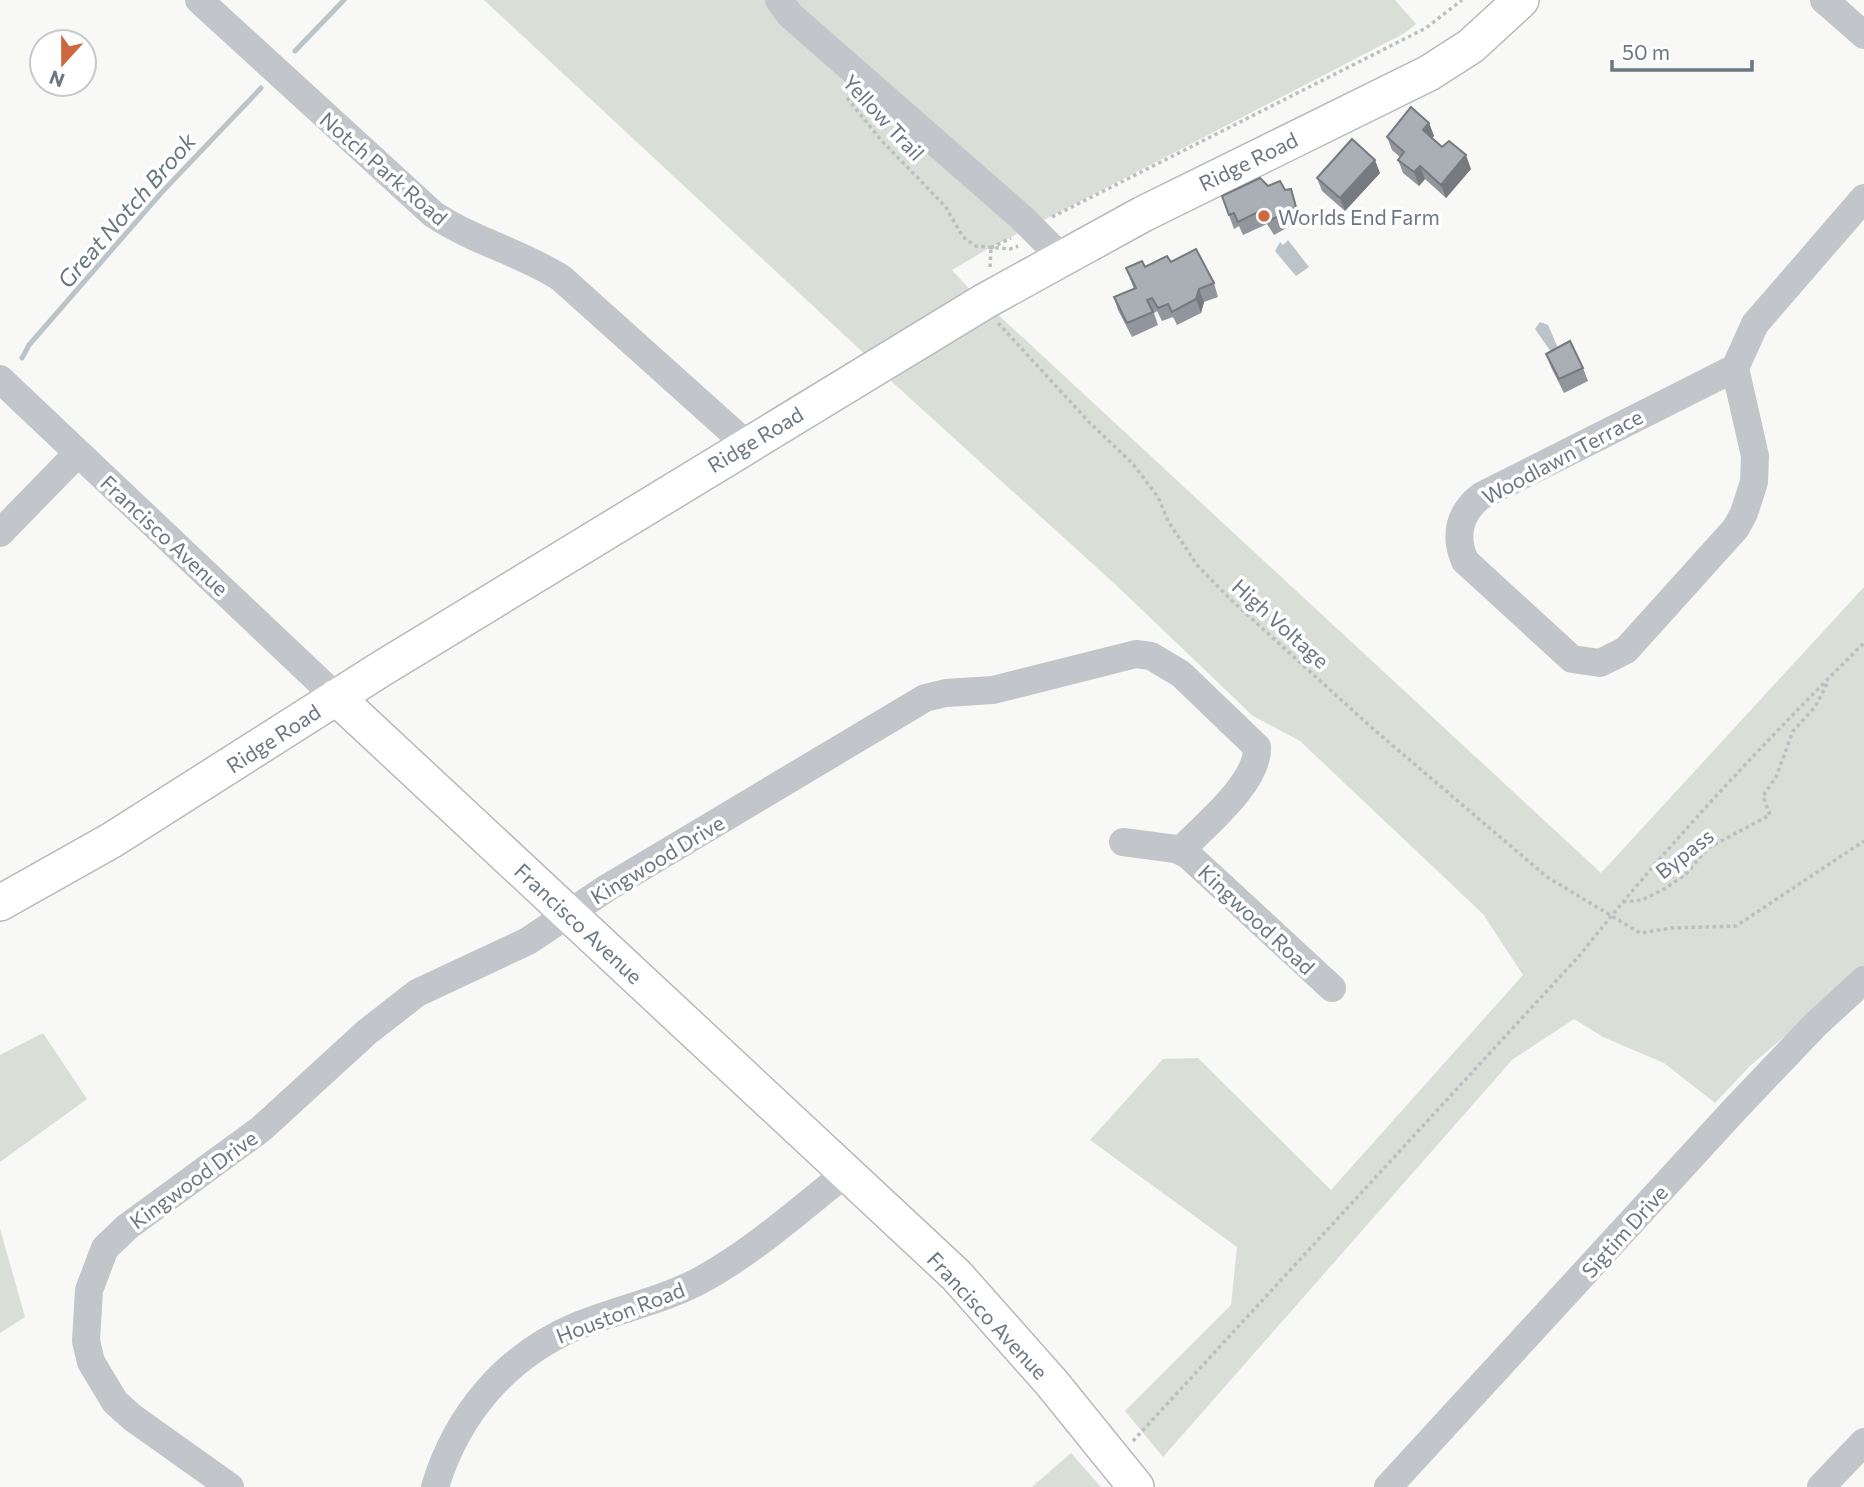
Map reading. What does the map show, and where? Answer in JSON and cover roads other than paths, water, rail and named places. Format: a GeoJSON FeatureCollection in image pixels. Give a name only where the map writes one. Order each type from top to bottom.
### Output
{"type":"FeatureCollection","features":[{"type":"Feature","properties":{"kind":"main road","name":"Ridge Road"},"geometry":{"type":"LineString","coordinates":[[0,903],[112,840],[336,697],[746,444],[985,301],[1064,260],[1143,214],[1429,73],[1471,46],[1521,0]]}},
{"type":"Feature","properties":{"kind":"main road","name":"Francisco Avenue"},"geometry":{"type":"LineString","coordinates":[[336,697],[956,1275],[1051,1382],[1136,1487]]}},
{"type":"Feature","properties":{"kind":"street","name":"Notch Park Road"},"geometry":{"type":"LineString","coordinates":[[199,0],[433,214],[461,233],[527,259],[561,278],[746,444]]}},
{"type":"Feature","properties":{"kind":"street"},"geometry":{"type":"LineString","coordinates":[[779,0],[790,15],[1032,227],[1064,260]]}},
{"type":"Feature","properties":{"kind":"street"},"geometry":{"type":"LineString","coordinates":[[1824,0],[1864,35]]}},
{"type":"Feature","properties":{"kind":"street"},"geometry":{"type":"LineString","coordinates":[[1735,368],[1755,324],[1864,198]]}},
{"type":"Feature","properties":{"kind":"street","name":"Woodlawn Terrace"},"geometry":{"type":"LineString","coordinates":[[1735,368],[1755,456],[1754,482],[1736,528],[1626,650],[1600,663],[1572,659],[1465,561],[1459,540],[1466,510],[1481,496],[1735,368]]}},
{"type":"Feature","properties":{"kind":"street","name":"Francisco Avenue"},"geometry":{"type":"LineString","coordinates":[[0,379],[336,697]]}},
{"type":"Feature","properties":{"kind":"street"},"geometry":{"type":"LineString","coordinates":[[0,533],[78,453]]}},
{"type":"Feature","properties":{"kind":"street","name":"Kingwood Drive"},"geometry":{"type":"LineString","coordinates":[[230,1487],[133,1418],[115,1402],[91,1362],[86,1341],[89,1290],[104,1248],[127,1227],[261,1129],[358,1039],[416,993],[528,941],[925,698],[946,693],[993,691],[1136,654],[1151,656],[1166,663],[1257,747],[1258,758],[1244,784],[1180,851]]}},
{"type":"Feature","properties":{"kind":"street"},"geometry":{"type":"LineString","coordinates":[[1124,842],[1180,851]]}},
{"type":"Feature","properties":{"kind":"street","name":"Kingwood Road"},"geometry":{"type":"LineString","coordinates":[[1180,851],[1188,855],[1332,988]]}},
{"type":"Feature","properties":{"kind":"street","name":"Sigtim Drive"},"geometry":{"type":"LineString","coordinates":[[1388,1487],[1736,1108],[1815,1025],[1864,980]]}},
{"type":"Feature","properties":{"kind":"street","name":"Houston Road"},"geometry":{"type":"LineString","coordinates":[[435,1487],[452,1441],[472,1408],[514,1361],[577,1326],[700,1280],[753,1246],[846,1173]]}},
{"type":"Feature","properties":{"kind":"street"},"geometry":{"type":"LineString","coordinates":[[1821,1487],[1853,1459],[1864,1442]]}},
{"type":"Feature","properties":{"kind":"waterway","name":"Great Notch Brook"},"geometry":{"type":"LineString","coordinates":[[295,51],[344,0]]}},
{"type":"Feature","properties":{"kind":"waterway","name":"Great Notch Brook"},"geometry":{"type":"LineString","coordinates":[[22,358],[29,345],[162,192],[261,88]]}},
{"type":"Feature","properties":{"kind":"place","name":"Worlds End Farm"},"geometry":{"type":"Point","coordinates":[1264,216]}}]}
